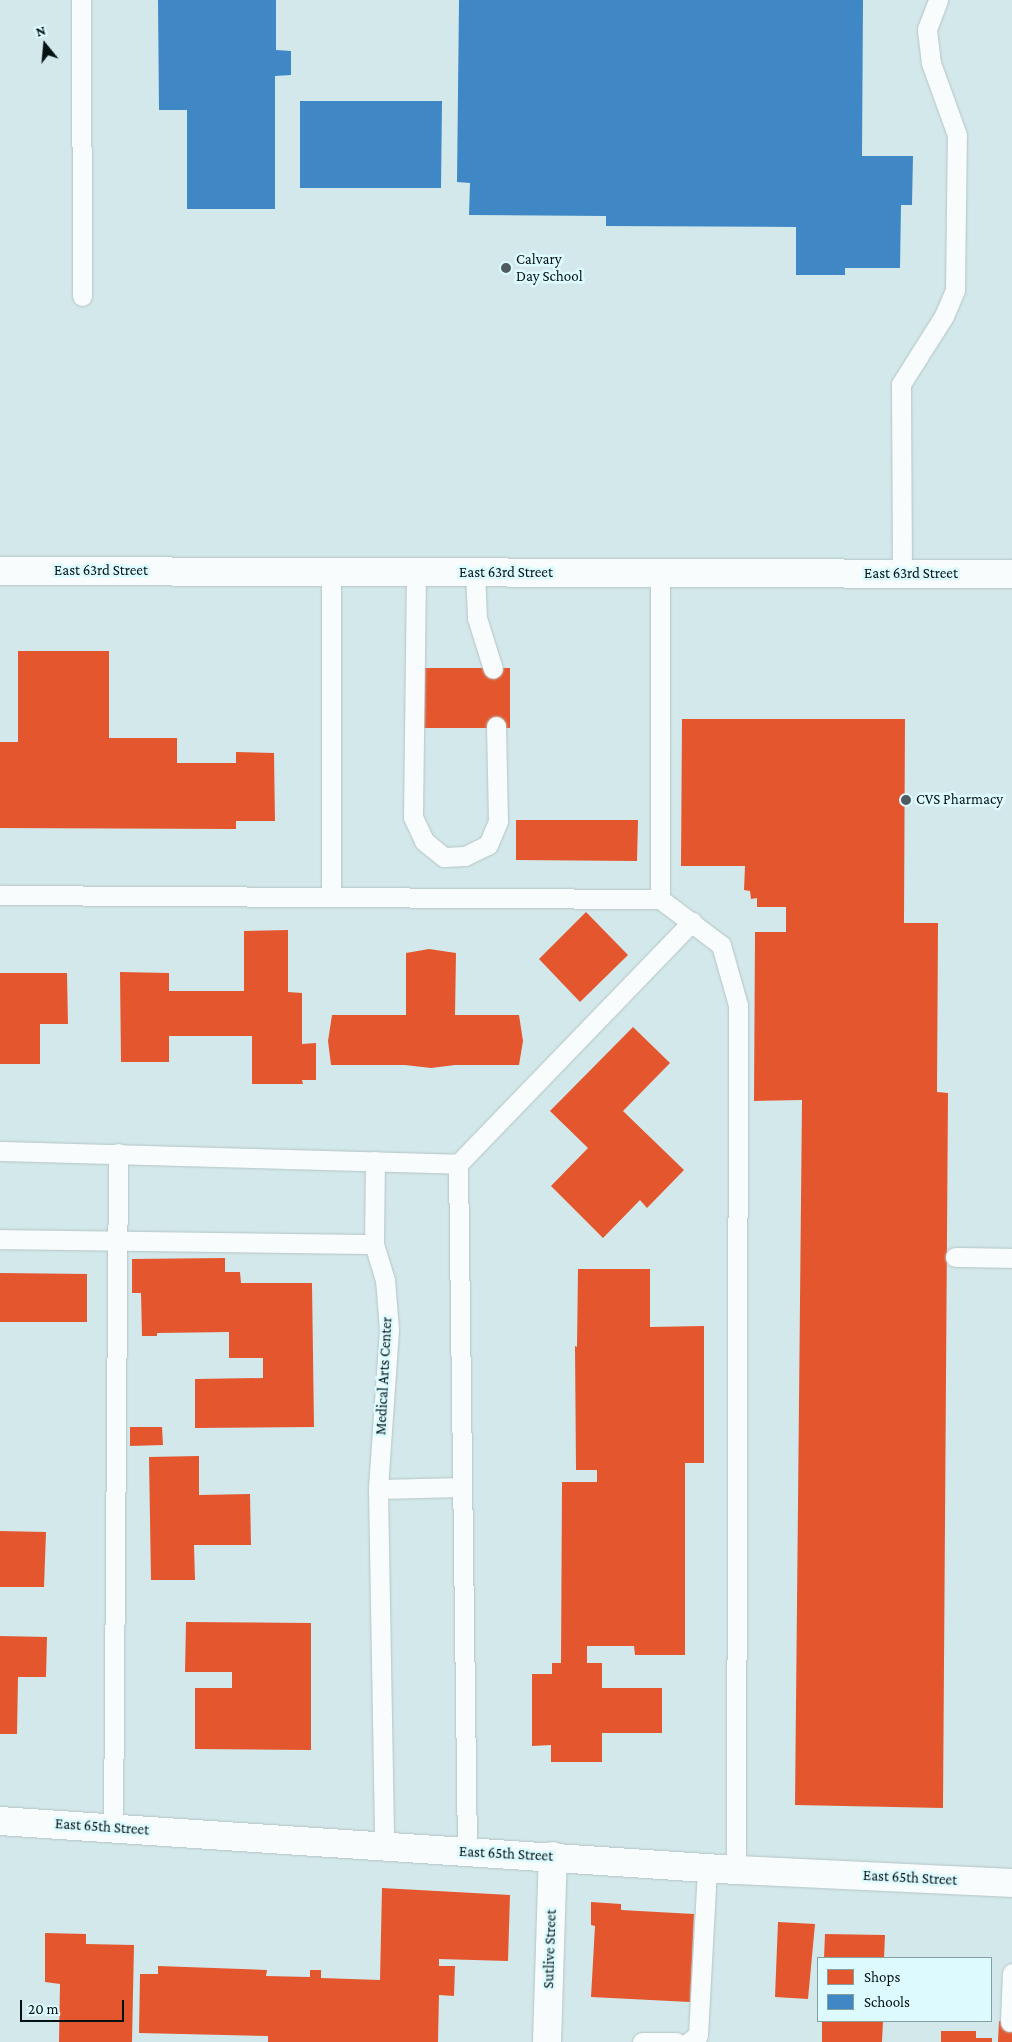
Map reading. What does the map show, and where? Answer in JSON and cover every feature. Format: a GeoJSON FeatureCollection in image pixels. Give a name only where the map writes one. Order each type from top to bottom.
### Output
{"type":"FeatureCollection","features":[{"type":"Feature","properties":{"kind":"street","name":"East 63rd Street"},"geometry":{"type":"LineString","coordinates":[[0,571],[1012,574]]}},
{"type":"Feature","properties":{"kind":"street","name":"East 65th Street"},"geometry":{"type":"LineString","coordinates":[[0,1821],[384,1847],[553,1856],[736,1870],[1012,1883]]}},
{"type":"Feature","properties":{"kind":"street","name":"Sutlive Street"},"geometry":{"type":"LineString","coordinates":[[547,2042],[553,1856]]}},
{"type":"Feature","properties":{"kind":"lane"},"geometry":{"type":"LineString","coordinates":[[80,0],[82,296]]}},
{"type":"Feature","properties":{"kind":"lane"},"geometry":{"type":"LineString","coordinates":[[902,574],[902,384],[944,316],[955,290],[957,135],[931,63],[928,29],[938,0]]}},
{"type":"Feature","properties":{"kind":"lane"},"geometry":{"type":"LineString","coordinates":[[331,572],[331,897]]}},
{"type":"Feature","properties":{"kind":"lane"},"geometry":{"type":"LineString","coordinates":[[416,572],[413,818],[424,841],[444,857],[465,856],[488,845],[498,822],[496,726]]}},
{"type":"Feature","properties":{"kind":"lane"},"geometry":{"type":"LineString","coordinates":[[475,572],[477,618],[493,669]]}},
{"type":"Feature","properties":{"kind":"lane"},"geometry":{"type":"LineString","coordinates":[[660,573],[660,899]]}},
{"type":"Feature","properties":{"kind":"lane"},"geometry":{"type":"LineString","coordinates":[[0,895],[660,899],[721,945],[738,1005],[736,1870]]}},
{"type":"Feature","properties":{"kind":"lane"},"geometry":{"type":"LineString","coordinates":[[467,1852],[458,1164],[692,922]]}},
{"type":"Feature","properties":{"kind":"lane"},"geometry":{"type":"LineString","coordinates":[[0,1151],[458,1164]]}},
{"type":"Feature","properties":{"kind":"lane"},"geometry":{"type":"LineString","coordinates":[[113,1828],[118,1153]]}},
{"type":"Feature","properties":{"kind":"lane","name":"Medical Arts Center"},"geometry":{"type":"LineString","coordinates":[[375,1161],[374,1244],[385,1279],[389,1330],[378,1489],[384,1847]]}},
{"type":"Feature","properties":{"kind":"lane"},"geometry":{"type":"LineString","coordinates":[[0,1239],[374,1244]]}},
{"type":"Feature","properties":{"kind":"lane"},"geometry":{"type":"LineString","coordinates":[[955,1258],[1012,1258]]}},
{"type":"Feature","properties":{"kind":"lane"},"geometry":{"type":"LineString","coordinates":[[378,1489],[462,1487]]}},
{"type":"Feature","properties":{"kind":"lane"},"geometry":{"type":"LineString","coordinates":[[689,2042],[698,2035],[707,1868]]}},
{"type":"Feature","properties":{"kind":"lane"},"geometry":{"type":"LineString","coordinates":[[1010,2022],[1012,1964]]}},
{"type":"Feature","properties":{"kind":"lane"},"geometry":{"type":"LineString","coordinates":[[634,2042],[676,2042]]}},
{"type":"Feature","properties":{"kind":"building: Shops"},"geometry":{"type":"Polygon","coordinates":[[[18,651],[109,651],[109,738],[177,738],[177,763],[236,763],[236,752],[274,753],[275,821],[236,821],[236,829],[0,828],[0,742],[18,742],[18,651]]]}},
{"type":"Feature","properties":{"kind":"building: Shops"},"geometry":{"type":"Polygon","coordinates":[[[419,668],[510,668],[510,728],[419,728],[419,668]]]}},
{"type":"Feature","properties":{"kind":"building: Shops"},"geometry":{"type":"Polygon","coordinates":[[[682,719],[905,719],[904,923],[938,923],[937,1092],[948,1093],[943,1808],[795,1805],[802,1100],[754,1101],[755,932],[786,932],[786,907],[757,907],[757,898],[751,899],[750,891],[744,890],[745,866],[681,866],[682,719]]]}},
{"type":"Feature","properties":{"kind":"building: Shops"},"geometry":{"type":"Polygon","coordinates":[[[516,820],[638,820],[637,861],[516,860],[516,820]]]}},
{"type":"Feature","properties":{"kind":"building: Shops"},"geometry":{"type":"Polygon","coordinates":[[[586,912],[628,955],[580,1002],[539,959],[586,912]]]}},
{"type":"Feature","properties":{"kind":"building: Shops"},"geometry":{"type":"Polygon","coordinates":[[[288,930],[288,992],[302,993],[302,1044],[316,1043],[316,1080],[302,1080],[303,1084],[252,1084],[252,1036],[169,1036],[169,1062],[121,1062],[120,972],[169,973],[169,991],[244,991],[244,931],[288,930]]]}},
{"type":"Feature","properties":{"kind":"building: Shops"},"geometry":{"type":"Polygon","coordinates":[[[429,949],[456,953],[455,1015],[519,1015],[523,1041],[519,1065],[455,1065],[431,1068],[405,1065],[331,1065],[328,1041],[332,1015],[406,1015],[406,953],[429,949]]]}},
{"type":"Feature","properties":{"kind":"building: Shops"},"geometry":{"type":"Polygon","coordinates":[[[0,973],[67,973],[68,1024],[40,1024],[40,1064],[0,1064],[0,973]]]}},
{"type":"Feature","properties":{"kind":"building: Shops"},"geometry":{"type":"Polygon","coordinates":[[[633,1027],[670,1063],[623,1111],[684,1170],[647,1208],[640,1200],[603,1238],[551,1186],[588,1148],[550,1111],[633,1027]]]}},
{"type":"Feature","properties":{"kind":"building: Shops"},"geometry":{"type":"Polygon","coordinates":[[[225,1258],[225,1272],[240,1272],[241,1283],[312,1283],[314,1427],[195,1428],[195,1379],[263,1378],[263,1358],[229,1358],[229,1332],[157,1333],[157,1336],[142,1336],[141,1293],[132,1293],[132,1259],[225,1258]]]}},
{"type":"Feature","properties":{"kind":"building: Shops"},"geometry":{"type":"Polygon","coordinates":[[[578,1269],[650,1269],[650,1327],[704,1326],[704,1463],[685,1463],[685,1655],[635,1655],[634,1646],[587,1646],[587,1663],[602,1663],[602,1688],[662,1688],[662,1733],[602,1733],[602,1762],[551,1762],[551,1745],[532,1746],[532,1674],[552,1674],[552,1663],[561,1663],[562,1482],[597,1482],[597,1470],[576,1470],[575,1346],[577,1347],[578,1269]]]}},
{"type":"Feature","properties":{"kind":"building: Shops"},"geometry":{"type":"Polygon","coordinates":[[[0,1273],[87,1274],[87,1322],[0,1322],[0,1273]]]}},
{"type":"Feature","properties":{"kind":"building: Shops"},"geometry":{"type":"Polygon","coordinates":[[[130,1427],[162,1427],[163,1445],[130,1446],[130,1427]]]}},
{"type":"Feature","properties":{"kind":"building: Shops"},"geometry":{"type":"Polygon","coordinates":[[[199,1456],[199,1495],[250,1494],[251,1545],[194,1545],[195,1580],[151,1580],[149,1457],[199,1456]]]}},
{"type":"Feature","properties":{"kind":"building: Shops"},"geometry":{"type":"Polygon","coordinates":[[[0,1531],[46,1532],[44,1587],[0,1587],[0,1531]]]}},
{"type":"Feature","properties":{"kind":"building: Shops"},"geometry":{"type":"Polygon","coordinates":[[[186,1622],[311,1623],[311,1750],[195,1749],[195,1688],[232,1688],[232,1672],[185,1672],[186,1622]]]}},
{"type":"Feature","properties":{"kind":"building: Shops"},"geometry":{"type":"Polygon","coordinates":[[[0,1636],[47,1637],[46,1677],[18,1677],[17,1734],[0,1734],[0,1636]]]}},
{"type":"Feature","properties":{"kind":"building: Shops"},"geometry":{"type":"Polygon","coordinates":[[[382,1888],[510,1895],[508,1961],[439,1959],[439,1966],[455,1966],[454,1996],[439,1995],[438,2042],[268,2042],[268,2036],[139,2033],[140,1974],[158,1974],[158,1966],[267,1970],[266,1976],[310,1977],[310,1970],[321,1970],[321,1978],[380,1980],[382,1888]]]}},
{"type":"Feature","properties":{"kind":"building: Shops"},"geometry":{"type":"Polygon","coordinates":[[[591,1902],[621,1904],[621,1910],[694,1914],[690,2002],[591,1997],[595,1926],[591,1925],[591,1902]]]}},
{"type":"Feature","properties":{"kind":"building: Shops"},"geometry":{"type":"Polygon","coordinates":[[[778,1922],[815,1924],[808,1999],[775,1997],[778,1922]]]}},
{"type":"Feature","properties":{"kind":"building: Shops"},"geometry":{"type":"Polygon","coordinates":[[[45,1933],[86,1934],[86,1944],[134,1945],[132,2042],[59,2042],[60,1984],[45,1982],[45,1933]]]}},
{"type":"Feature","properties":{"kind":"building: Shops"},"geometry":{"type":"Polygon","coordinates":[[[825,1934],[885,1935],[884,1957],[824,1957],[825,1934]]]}},
{"type":"Feature","properties":{"kind":"building: Shops"},"geometry":{"type":"Polygon","coordinates":[[[999,2021],[1012,2022],[1012,2042],[998,2042],[999,2021]]]}},
{"type":"Feature","properties":{"kind":"building: Shops"},"geometry":{"type":"Polygon","coordinates":[[[822,2022],[883,2022],[882,2042],[822,2042],[822,2022]]]}},
{"type":"Feature","properties":{"kind":"building: Shops"},"geometry":{"type":"Polygon","coordinates":[[[941,2031],[976,2031],[976,2038],[992,2038],[992,2042],[941,2042],[941,2031]]]}},
{"type":"Feature","properties":{"kind":"building: Schools"},"geometry":{"type":"Polygon","coordinates":[[[158,0],[276,0],[276,50],[291,51],[291,75],[275,76],[275,209],[187,209],[187,110],[159,110],[158,0]]]}},
{"type":"Feature","properties":{"kind":"building: Schools"},"geometry":{"type":"Polygon","coordinates":[[[459,0],[863,0],[862,156],[913,156],[912,205],[901,205],[900,268],[845,268],[845,275],[796,275],[796,227],[606,226],[606,216],[469,215],[470,183],[457,182],[459,0]]]}},
{"type":"Feature","properties":{"kind":"building: Schools"},"geometry":{"type":"Polygon","coordinates":[[[300,101],[442,101],[441,188],[300,188],[300,101]]]}},
{"type":"Feature","properties":{"kind":"place","name":"Calvary Day School"},"geometry":{"type":"Point","coordinates":[506,268]}},
{"type":"Feature","properties":{"kind":"place","name":"CVS Pharmacy"},"geometry":{"type":"Point","coordinates":[906,800]}}]}
